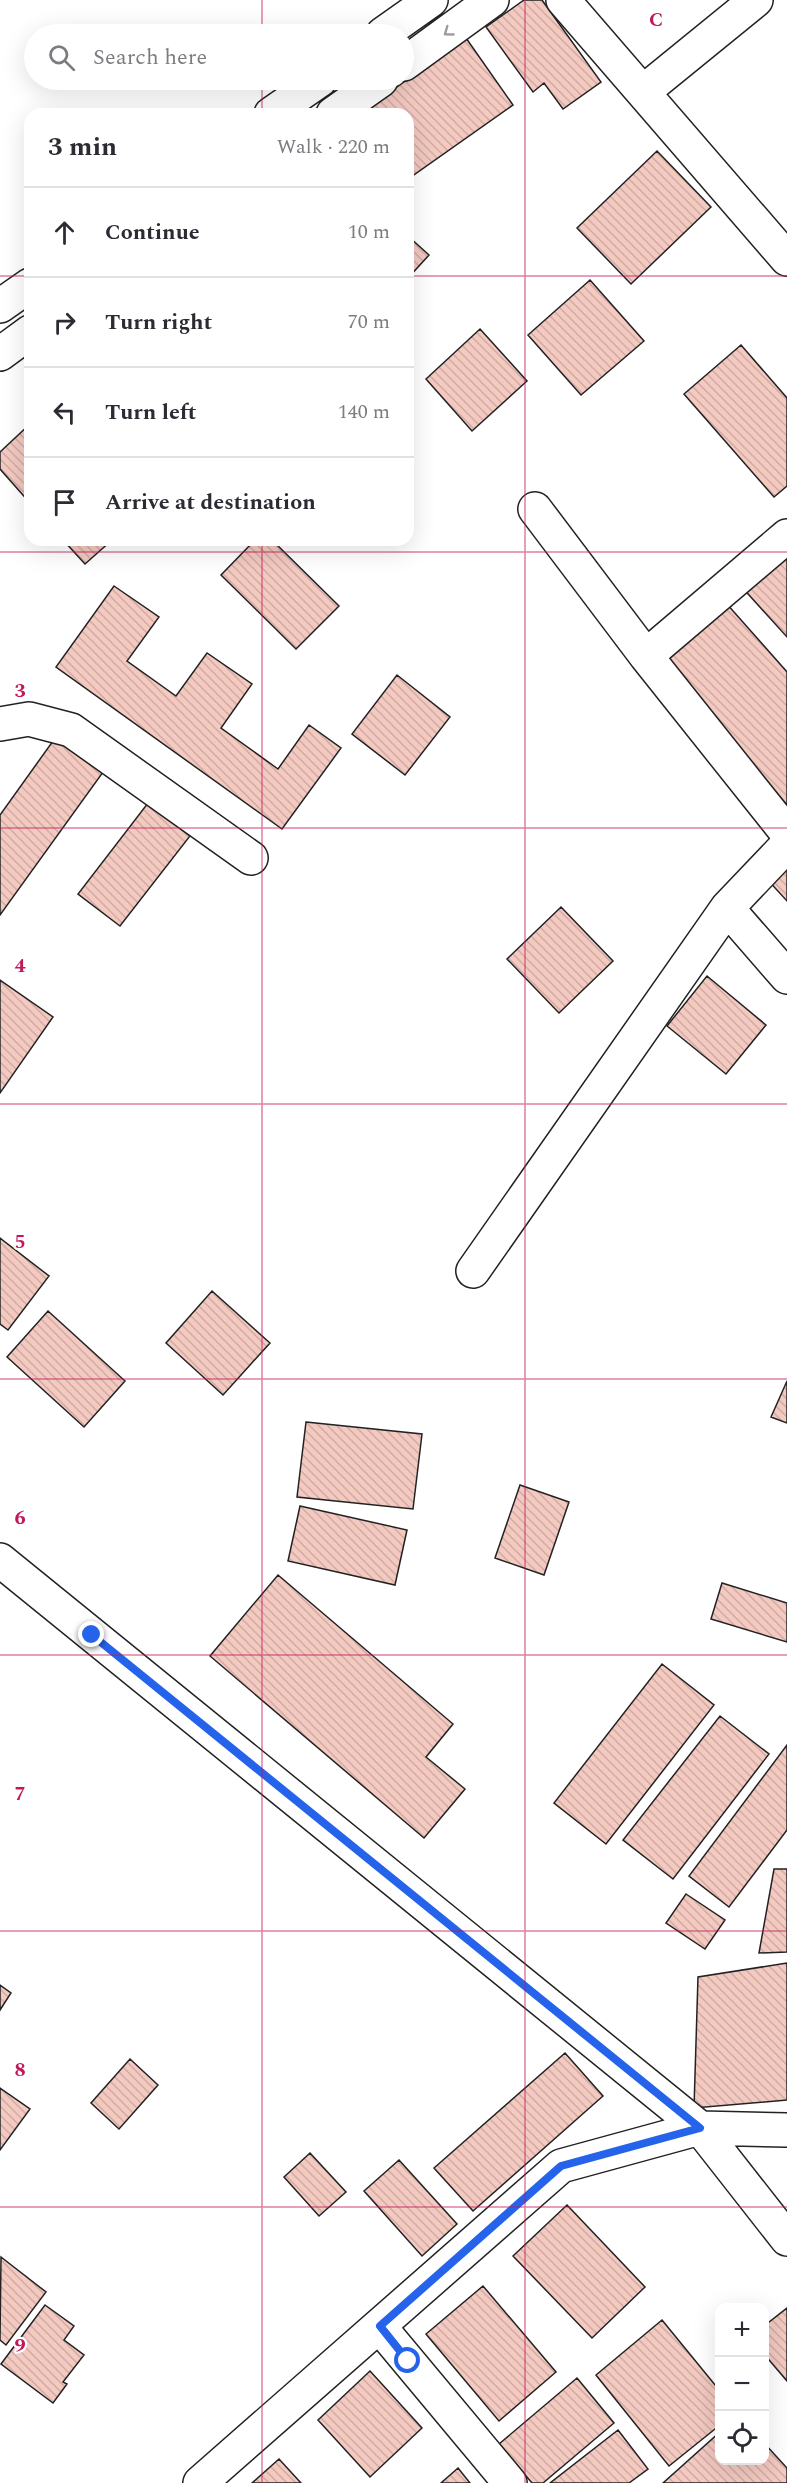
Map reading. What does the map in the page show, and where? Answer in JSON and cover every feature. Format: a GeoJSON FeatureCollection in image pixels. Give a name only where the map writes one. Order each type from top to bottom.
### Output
{"type":"FeatureCollection","features":[{"type":"Feature","properties":{"kind":"street"},"geometry":{"type":"LineString","coordinates":[[397,24],[431,0]]}},
{"type":"Feature","properties":{"kind":"street"},"geometry":{"type":"LineString","coordinates":[[414,57],[492,0]]}},
{"type":"Feature","properties":{"kind":"street"},"geometry":{"type":"LineString","coordinates":[[563,0],[787,259]]}},
{"type":"Feature","properties":{"kind":"street"},"geometry":{"type":"LineString","coordinates":[[643,92],[756,0]]}},
{"type":"Feature","properties":{"kind":"street"},"geometry":{"type":"LineString","coordinates":[[280,108],[306,90]]}},
{"type":"Feature","properties":{"kind":"street"},"geometry":{"type":"LineString","coordinates":[[340,108],[362,90]]}},
{"type":"Feature","properties":{"kind":"street"},"geometry":{"type":"LineString","coordinates":[[0,306],[24,289]]}},
{"type":"Feature","properties":{"kind":"street"},"geometry":{"type":"LineString","coordinates":[[0,354],[24,336]]}},
{"type":"Feature","properties":{"kind":"street"},"geometry":{"type":"LineString","coordinates":[[535,509],[646,656],[787,833]]}},
{"type":"Feature","properties":{"kind":"street"},"geometry":{"type":"LineString","coordinates":[[646,656],[787,536]]}},
{"type":"Feature","properties":{"kind":"street"},"geometry":{"type":"LineString","coordinates":[[0,724],[29,719],[71,730],[251,858]]}},
{"type":"Feature","properties":{"kind":"street"},"geometry":{"type":"LineString","coordinates":[[473,1271],[728,908],[787,845]]}},
{"type":"Feature","properties":{"kind":"street"},"geometry":{"type":"LineString","coordinates":[[728,908],[787,977]]}},
{"type":"Feature","properties":{"kind":"street"},"geometry":{"type":"LineString","coordinates":[[0,1560],[700,2128],[787,2239]]}},
{"type":"Feature","properties":{"kind":"street"},"geometry":{"type":"LineString","coordinates":[[200,2483],[561,2166],[700,2128],[787,2130]]}},
{"type":"Feature","properties":{"kind":"street"},"geometry":{"type":"LineString","coordinates":[[380,2326],[510,2483]]}},
{"type":"Feature","properties":{"kind":"building"},"geometry":{"type":"Polygon","coordinates":[[[524,0],[542,0],[601,82],[563,109],[544,83],[533,92],[486,27],[524,0]]]}},
{"type":"Feature","properties":{"kind":"building"},"geometry":{"type":"Polygon","coordinates":[[[466,38],[513,105],[414,175],[414,108],[367,108],[393,90],[414,90],[414,75],[466,38]]]}},
{"type":"Feature","properties":{"kind":"building"},"geometry":{"type":"Polygon","coordinates":[[[657,151],[711,207],[631,284],[577,228],[657,151]]]}},
{"type":"Feature","properties":{"kind":"building"},"geometry":{"type":"Polygon","coordinates":[[[414,241],[429,255],[414,271],[414,241]]]}},
{"type":"Feature","properties":{"kind":"building"},"geometry":{"type":"Polygon","coordinates":[[[590,280],[644,341],[581,395],[528,335],[590,280]]]}},
{"type":"Feature","properties":{"kind":"building"},"geometry":{"type":"Polygon","coordinates":[[[480,329],[527,381],[472,431],[426,379],[480,329]]]}},
{"type":"Feature","properties":{"kind":"building"},"geometry":{"type":"Polygon","coordinates":[[[741,345],[787,398],[787,486],[774,497],[684,394],[741,345]]]}},
{"type":"Feature","properties":{"kind":"building"},"geometry":{"type":"Polygon","coordinates":[[[24,430],[24,496],[0,469],[0,452],[24,430]]]}},
{"type":"Feature","properties":{"kind":"building"},"geometry":{"type":"Polygon","coordinates":[[[787,543],[787,637],[740,585],[787,543]]]}},
{"type":"Feature","properties":{"kind":"building"},"geometry":{"type":"Polygon","coordinates":[[[68,546],[105,546],[85,564],[68,546]]]}},
{"type":"Feature","properties":{"kind":"building"},"geometry":{"type":"Polygon","coordinates":[[[249,546],[278,546],[339,606],[296,649],[221,575],[249,546]]]}},
{"type":"Feature","properties":{"kind":"building"},"geometry":{"type":"Polygon","coordinates":[[[114,586],[159,617],[127,661],[176,696],[207,653],[252,684],[221,728],[278,769],[309,725],[341,748],[282,829],[56,667],[114,586]]]}},
{"type":"Feature","properties":{"kind":"building"},"geometry":{"type":"Polygon","coordinates":[[[726,603],[787,672],[787,805],[660,660],[726,603]]]}},
{"type":"Feature","properties":{"kind":"building"},"geometry":{"type":"Polygon","coordinates":[[[397,675],[450,717],[405,775],[352,734],[397,675]]]}},
{"type":"Feature","properties":{"kind":"building"},"geometry":{"type":"Polygon","coordinates":[[[58,734],[106,768],[0,915],[0,815],[58,734]]]}},
{"type":"Feature","properties":{"kind":"building"},"geometry":{"type":"Polygon","coordinates":[[[148,803],[190,836],[120,926],[78,894],[148,803]]]}},
{"type":"Feature","properties":{"kind":"building"},"geometry":{"type":"Polygon","coordinates":[[[787,858],[787,901],[766,878],[787,858]]]}},
{"type":"Feature","properties":{"kind":"building"},"geometry":{"type":"Polygon","coordinates":[[[561,907],[613,961],[559,1013],[507,959],[561,907]]]}},
{"type":"Feature","properties":{"kind":"building"},"geometry":{"type":"Polygon","coordinates":[[[707,976],[766,1025],[726,1074],[667,1026],[707,976]]]}},
{"type":"Feature","properties":{"kind":"building"},"geometry":{"type":"Polygon","coordinates":[[[0,980],[53,1017],[0,1093],[0,980]]]}},
{"type":"Feature","properties":{"kind":"building"},"geometry":{"type":"Polygon","coordinates":[[[0,1238],[49,1276],[8,1330],[0,1324],[0,1238]]]}},
{"type":"Feature","properties":{"kind":"building"},"geometry":{"type":"Polygon","coordinates":[[[212,1291],[270,1343],[223,1395],[166,1343],[212,1291]]]}},
{"type":"Feature","properties":{"kind":"building"},"geometry":{"type":"Polygon","coordinates":[[[48,1311],[125,1381],[84,1427],[7,1357],[48,1311]]]}},
{"type":"Feature","properties":{"kind":"building"},"geometry":{"type":"Polygon","coordinates":[[[787,1381],[787,1423],[771,1417],[787,1381]]]}},
{"type":"Feature","properties":{"kind":"building"},"geometry":{"type":"Polygon","coordinates":[[[306,1422],[422,1434],[413,1509],[297,1497],[306,1422]]]}},
{"type":"Feature","properties":{"kind":"building"},"geometry":{"type":"Polygon","coordinates":[[[520,1485],[569,1502],[544,1575],[495,1558],[520,1485]]]}},
{"type":"Feature","properties":{"kind":"building"},"geometry":{"type":"Polygon","coordinates":[[[300,1506],[407,1530],[395,1585],[288,1561],[300,1506]]]}},
{"type":"Feature","properties":{"kind":"building"},"geometry":{"type":"Polygon","coordinates":[[[278,1575],[453,1724],[426,1757],[465,1789],[424,1838],[210,1656],[278,1575]]]}},
{"type":"Feature","properties":{"kind":"building"},"geometry":{"type":"Polygon","coordinates":[[[722,1583],[787,1603],[787,1642],[711,1619],[722,1583]]]}},
{"type":"Feature","properties":{"kind":"building"},"geometry":{"type":"Polygon","coordinates":[[[662,1664],[714,1705],[606,1844],[554,1803],[662,1664]]]}},
{"type":"Feature","properties":{"kind":"building"},"geometry":{"type":"Polygon","coordinates":[[[720,1716],[769,1754],[673,1879],[623,1840],[720,1716]]]}},
{"type":"Feature","properties":{"kind":"building"},"geometry":{"type":"Polygon","coordinates":[[[787,1745],[787,1830],[729,1907],[689,1876],[787,1745]]]}},
{"type":"Feature","properties":{"kind":"building"},"geometry":{"type":"Polygon","coordinates":[[[774,1869],[787,1869],[787,1952],[759,1953],[774,1869]]]}},
{"type":"Feature","properties":{"kind":"building"},"geometry":{"type":"Polygon","coordinates":[[[686,1894],[725,1920],[705,1949],[666,1923],[686,1894]]]}},
{"type":"Feature","properties":{"kind":"building"},"geometry":{"type":"Polygon","coordinates":[[[787,1963],[787,2100],[694,2108],[698,1977],[787,1963]]]}},
{"type":"Feature","properties":{"kind":"building"},"geometry":{"type":"Polygon","coordinates":[[[0,1985],[11,1993],[0,2010],[0,1985]]]}},
{"type":"Feature","properties":{"kind":"building"},"geometry":{"type":"Polygon","coordinates":[[[565,2053],[603,2096],[473,2211],[434,2168],[565,2053]]]}},
{"type":"Feature","properties":{"kind":"building"},"geometry":{"type":"Polygon","coordinates":[[[130,2059],[158,2085],[119,2129],[91,2103],[130,2059]]]}},
{"type":"Feature","properties":{"kind":"building"},"geometry":{"type":"Polygon","coordinates":[[[0,2088],[30,2109],[0,2150],[0,2088]]]}},
{"type":"Feature","properties":{"kind":"building"},"geometry":{"type":"Polygon","coordinates":[[[310,2153],[346,2192],[319,2216],[284,2177],[310,2153]]]}},
{"type":"Feature","properties":{"kind":"building"},"geometry":{"type":"Polygon","coordinates":[[[399,2160],[457,2224],[422,2256],[364,2191],[399,2160]]]}},
{"type":"Feature","properties":{"kind":"building"},"geometry":{"type":"Polygon","coordinates":[[[567,2205],[645,2287],[592,2338],[513,2256],[567,2205]]]}},
{"type":"Feature","properties":{"kind":"building"},"geometry":{"type":"Polygon","coordinates":[[[1,2257],[46,2292],[6,2345],[0,2340],[1,2257]]]}},
{"type":"Feature","properties":{"kind":"building"},"geometry":{"type":"Polygon","coordinates":[[[483,2286],[556,2372],[499,2421],[426,2334],[483,2286]]]}},
{"type":"Feature","properties":{"kind":"building"},"geometry":{"type":"Polygon","coordinates":[[[45,2305],[74,2326],[64,2340],[84,2355],[63,2382],[67,2384],[53,2403],[1,2364],[45,2305]]]}},
{"type":"Feature","properties":{"kind":"building"},"geometry":{"type":"Polygon","coordinates":[[[787,2308],[787,2381],[769,2360],[769,2322],[787,2308]]]}},
{"type":"Feature","properties":{"kind":"building"},"geometry":{"type":"Polygon","coordinates":[[[662,2320],[715,2385],[715,2429],[669,2466],[596,2375],[662,2320]]]}},
{"type":"Feature","properties":{"kind":"building"},"geometry":{"type":"Polygon","coordinates":[[[370,2371],[422,2428],[370,2477],[318,2420],[370,2371]]]}},
{"type":"Feature","properties":{"kind":"building"},"geometry":{"type":"Polygon","coordinates":[[[577,2378],[614,2423],[543,2483],[532,2483],[499,2444],[577,2378]]]}},
{"type":"Feature","properties":{"kind":"building"},"geometry":{"type":"Polygon","coordinates":[[[618,2430],[648,2469],[629,2483],[550,2483],[618,2430]]]}},
{"type":"Feature","properties":{"kind":"building"},"geometry":{"type":"Polygon","coordinates":[[[715,2436],[715,2465],[769,2465],[769,2448],[787,2468],[787,2483],[663,2483],[715,2436]]]}},
{"type":"Feature","properties":{"kind":"building"},"geometry":{"type":"Polygon","coordinates":[[[279,2459],[301,2483],[252,2483],[279,2459]]]}},
{"type":"Feature","properties":{"kind":"building"},"geometry":{"type":"Polygon","coordinates":[[[458,2468],[470,2483],[441,2483],[458,2468]]]}},
{"type":"Feature","properties":{"kind":"route"},"geometry":{"type":"LineString","coordinates":[[92,1635],[700,2128],[561,2166],[380,2326],[408,2361]]}}]}
